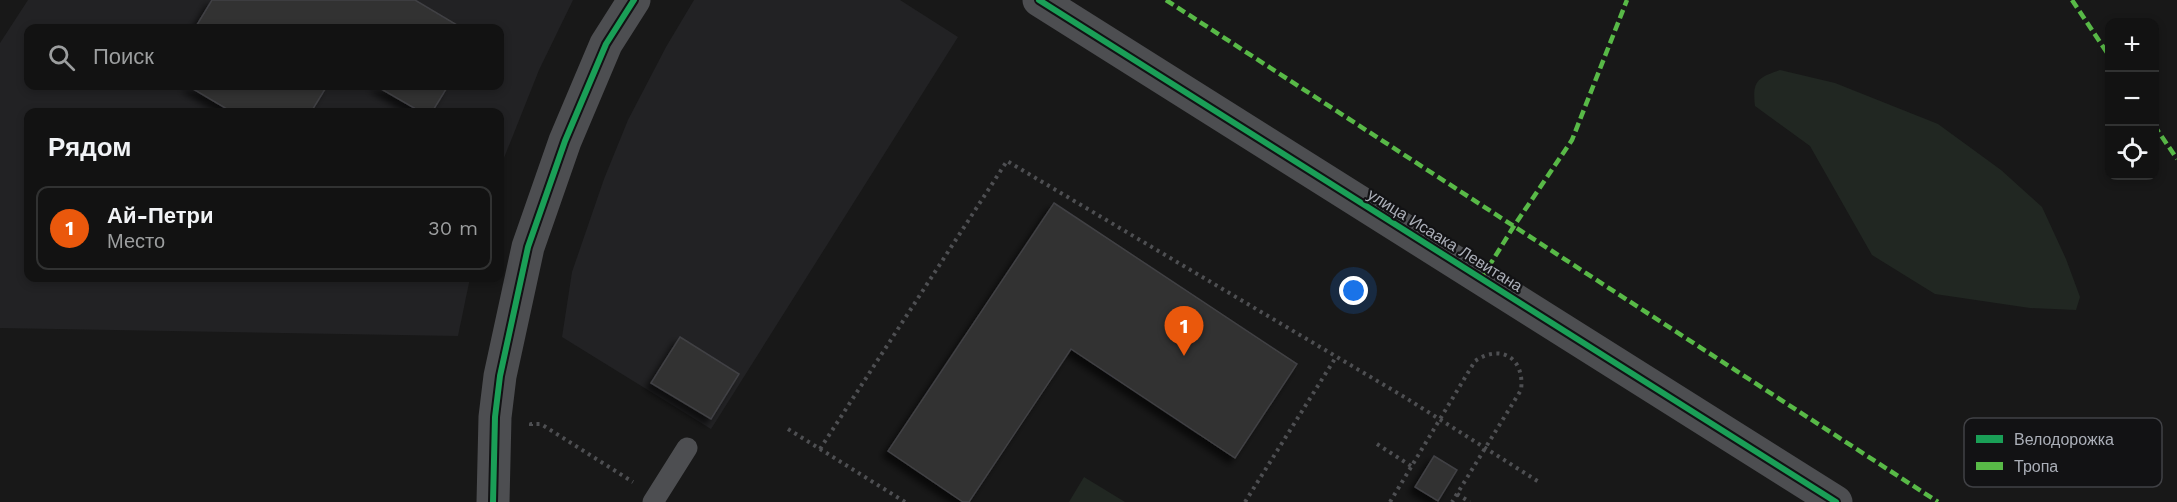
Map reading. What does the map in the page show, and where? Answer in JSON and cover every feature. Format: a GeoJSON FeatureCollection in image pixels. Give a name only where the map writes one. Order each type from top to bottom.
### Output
{"type":"FeatureCollection","features":[{"type":"Feature","properties":{"kind":"street"},"geometry":{"type":"LineString","coordinates":[[493,502],[495,417],[500,376],[528,248],[565,141],[606,44],[634,0]]}},
{"type":"Feature","properties":{"kind":"street","name":"улица Исаака Левитана"},"geometry":{"type":"LineString","coordinates":[[1039,0],[1836,502]]}},
{"type":"Feature","properties":{"kind":"lane"},"geometry":{"type":"LineString","coordinates":[[655,499],[687,448]]}},
{"type":"Feature","properties":{"kind":"path"},"geometry":{"type":"LineString","coordinates":[[820,449],[1007,161],[1440,419],[1539,482]]}},
{"type":"Feature","properties":{"kind":"path"},"geometry":{"type":"LineString","coordinates":[[1390,502],[1475,361],[1492,353],[1511,357],[1519,366],[1523,378],[1521,390],[1452,502]]}},
{"type":"Feature","properties":{"kind":"path"},"geometry":{"type":"LineString","coordinates":[[1245,502],[1336,357]]}},
{"type":"Feature","properties":{"kind":"path"},"geometry":{"type":"LineString","coordinates":[[541,423],[655,499]]}},
{"type":"Feature","properties":{"kind":"path"},"geometry":{"type":"LineString","coordinates":[[788,429],[905,502]]}},
{"type":"Feature","properties":{"kind":"path"},"geometry":{"type":"LineString","coordinates":[[1377,444],[1412,466]]}},
{"type":"Feature","properties":{"kind":"path"},"geometry":{"type":"LineString","coordinates":[[1457,494],[1470,502]]}},
{"type":"Feature","properties":{"kind":"shaded area"},"geometry":{"type":"Polygon","coordinates":[[[28,0],[573,0],[539,70],[504,158],[504,108],[24,108],[24,282],[469,282],[458,336],[0,328],[0,43],[28,0]]]}},
{"type":"Feature","properties":{"kind":"shaded area"},"geometry":{"type":"Polygon","coordinates":[[[694,0],[900,0],[958,37],[711,429],[562,337],[572,272],[604,179],[628,120],[666,47],[694,0]]]}},
{"type":"Feature","properties":{"kind":"shaded area"},"geometry":{"type":"Polygon","coordinates":[[[1780,70],[1835,83],[1938,124],[2001,170],[2042,207],[2066,259],[2080,297],[2076,310],[2030,308],[1935,294],[1872,255],[1810,146],[1755,106],[1758,81],[1780,70]]]}},
{"type":"Feature","properties":{"kind":"shaded area"},"geometry":{"type":"Polygon","coordinates":[[[1084,477],[1125,502],[1069,502],[1084,477]]]}},
{"type":"Feature","properties":{"kind":"building"},"geometry":{"type":"Polygon","coordinates":[[[212,0],[415,0],[455,24],[197,24],[212,0]]]}},
{"type":"Feature","properties":{"kind":"building"},"geometry":{"type":"Polygon","coordinates":[[[195,90],[325,90],[313,108],[225,108],[195,90]]]}},
{"type":"Feature","properties":{"kind":"building"},"geometry":{"type":"Polygon","coordinates":[[[383,90],[446,90],[434,108],[414,108],[383,90]]]}},
{"type":"Feature","properties":{"kind":"building"},"geometry":{"type":"Polygon","coordinates":[[[1054,203],[1297,364],[1235,458],[1071,349],[969,502],[963,502],[888,451],[1054,203]]]}},
{"type":"Feature","properties":{"kind":"building"},"geometry":{"type":"Polygon","coordinates":[[[680,337],[739,374],[711,419],[651,383],[680,337]]]}},
{"type":"Feature","properties":{"kind":"building"},"geometry":{"type":"Polygon","coordinates":[[[1434,456],[1457,470],[1438,501],[1415,487],[1434,456]]]}},
{"type":"Feature","properties":{"kind":"marked path"},"geometry":{"type":"LineString","coordinates":[[1166,0],[1938,502]]}},
{"type":"Feature","properties":{"kind":"marked path"},"geometry":{"type":"LineString","coordinates":[[1481,279],[1572,140],[1627,0]]}},
{"type":"Feature","properties":{"kind":"marked path"},"geometry":{"type":"LineString","coordinates":[[2072,0],[2105,50]]}},
{"type":"Feature","properties":{"kind":"marked path"},"geometry":{"type":"LineString","coordinates":[[2155,126],[2177,159]]}},
{"type":"Feature","properties":{"kind":"cycle path"},"geometry":{"type":"LineString","coordinates":[[493,502],[495,417],[500,376],[528,247],[565,141],[606,44],[634,0]]}},
{"type":"Feature","properties":{"kind":"cycle path"},"geometry":{"type":"LineString","coordinates":[[1039,0],[1836,502]]}},
{"type":"Feature","properties":{"kind":"place","name":"Ай-Петри"},"geometry":{"type":"Point","coordinates":[1184,356]}}]}
